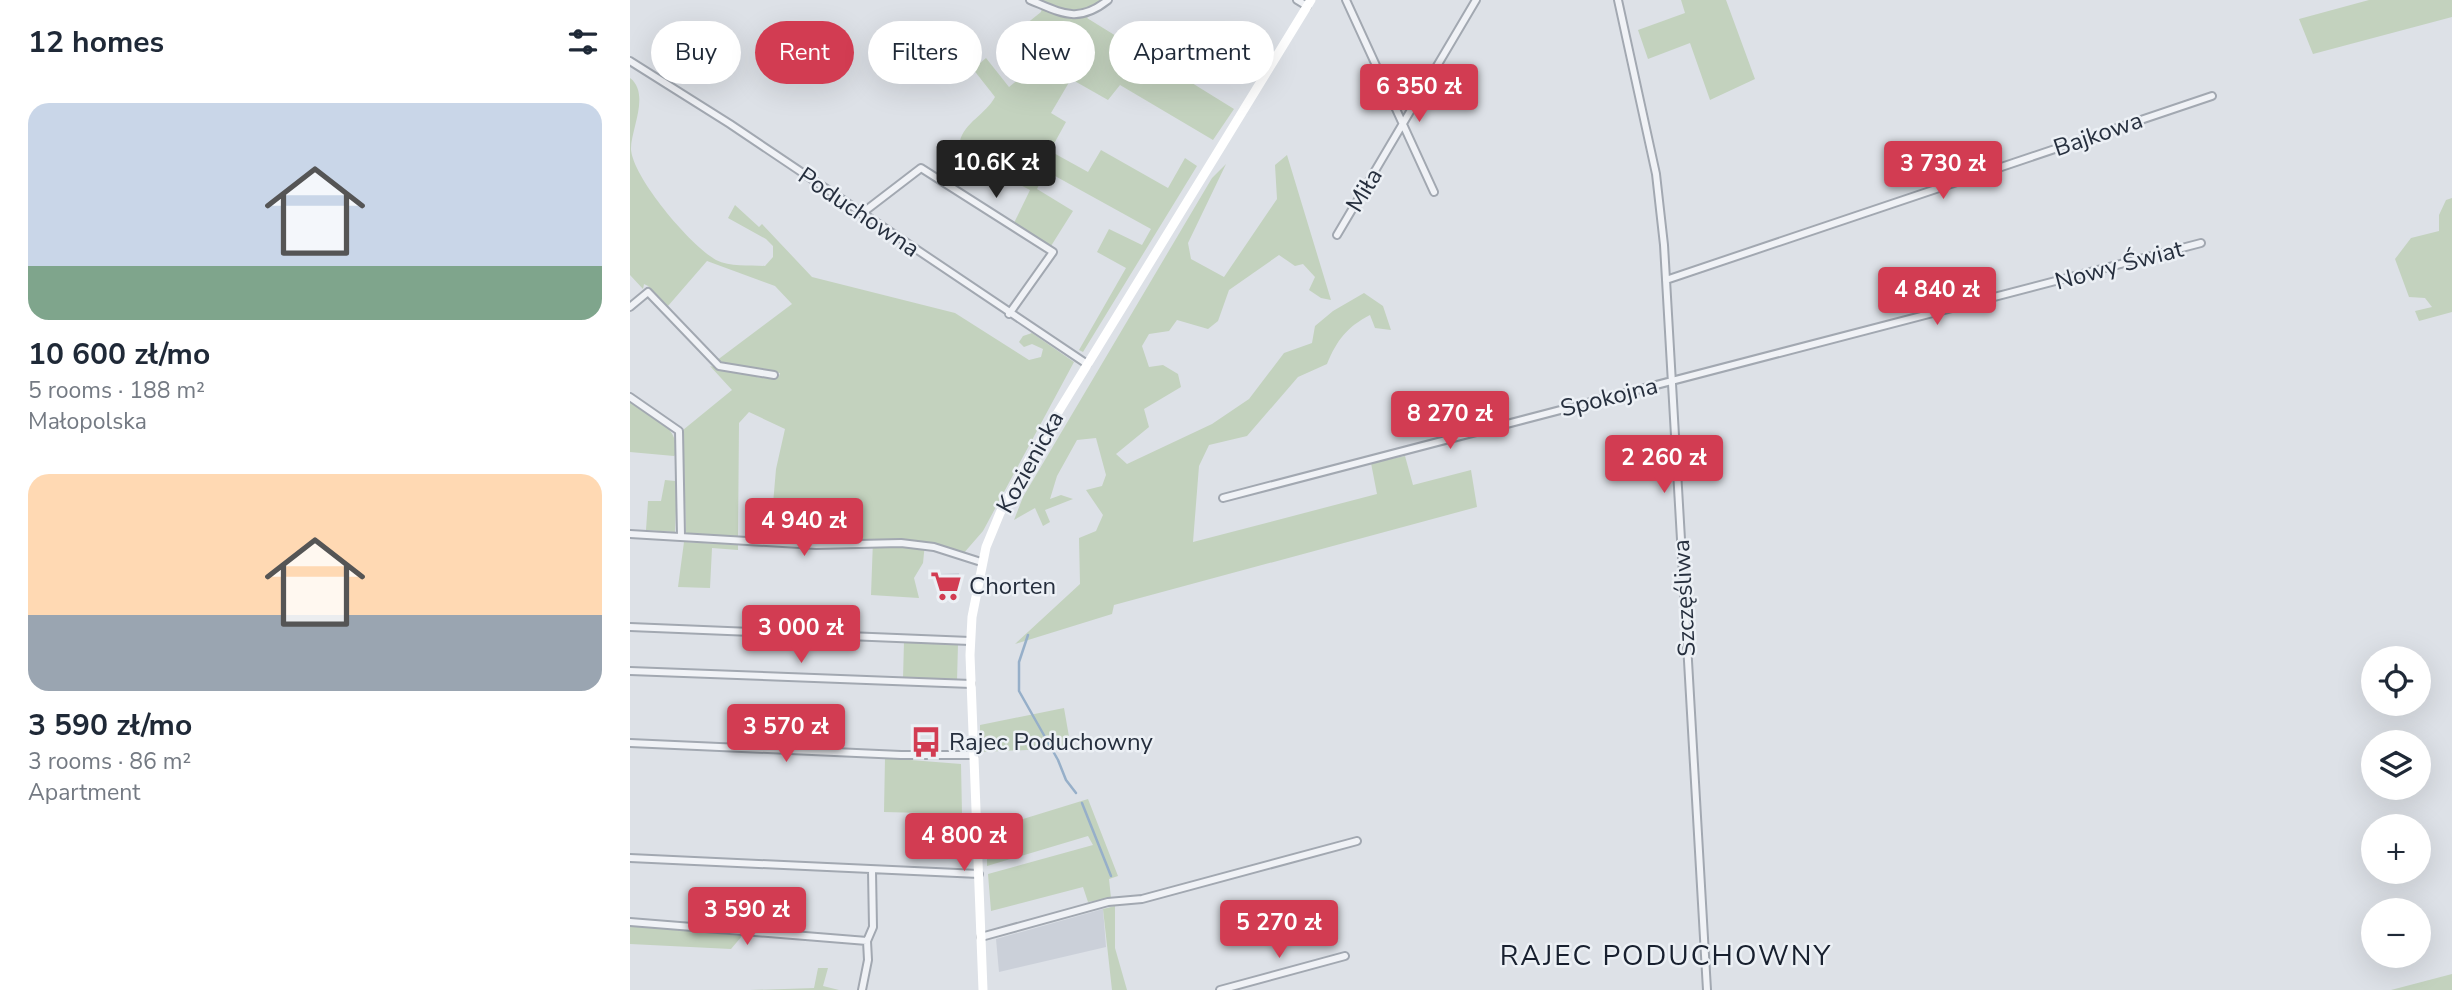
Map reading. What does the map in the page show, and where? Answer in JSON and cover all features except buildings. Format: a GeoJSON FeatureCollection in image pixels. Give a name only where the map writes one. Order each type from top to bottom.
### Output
{"type":"FeatureCollection","features":[{"type":"Feature","properties":{"kind":"main road","name":"Kozienicka"},"geometry":{"type":"LineString","coordinates":[[983,990],[970,641],[981,562],[1013,487],[1309,3]]}},
{"type":"Feature","properties":{"kind":"street"},"geometry":{"type":"LineString","coordinates":[[1030,0],[1073,16],[1091,13],[1108,0]]}},
{"type":"Feature","properties":{"kind":"street"},"geometry":{"type":"LineString","coordinates":[[1297,0],[1309,3]]}},
{"type":"Feature","properties":{"kind":"street"},"geometry":{"type":"LineString","coordinates":[[1346,0],[1434,192]]}},
{"type":"Feature","properties":{"kind":"street"},"geometry":{"type":"LineString","coordinates":[[1465,0],[1470,10]]}},
{"type":"Feature","properties":{"kind":"street","name":"Miła"},"geometry":{"type":"LineString","coordinates":[[1337,235],[1476,0]]}},
{"type":"Feature","properties":{"kind":"street","name":"Szczęśliwa"},"geometry":{"type":"LineString","coordinates":[[1618,0],[1656,174],[1666,280],[1707,990]]}},
{"type":"Feature","properties":{"kind":"street","name":"Poduchowna"},"geometry":{"type":"LineString","coordinates":[[630,61],[730,124],[1087,364]]}},
{"type":"Feature","properties":{"kind":"street","name":"Bajkowa"},"geometry":{"type":"LineString","coordinates":[[1666,280],[2212,96]]}},
{"type":"Feature","properties":{"kind":"street"},"geometry":{"type":"LineString","coordinates":[[861,214],[921,168],[1053,252],[1009,314]]}},
{"type":"Feature","properties":{"kind":"street","name":"Nowy Świat"},"geometry":{"type":"LineString","coordinates":[[1671,381],[2201,243]]}},
{"type":"Feature","properties":{"kind":"street"},"geometry":{"type":"LineString","coordinates":[[630,307],[648,292],[719,366],[774,375]]}},
{"type":"Feature","properties":{"kind":"street","name":"Spokojna"},"geometry":{"type":"LineString","coordinates":[[1223,498],[1671,381]]}},
{"type":"Feature","properties":{"kind":"street"},"geometry":{"type":"LineString","coordinates":[[630,397],[679,431],[681,536]]}},
{"type":"Feature","properties":{"kind":"street"},"geometry":{"type":"LineString","coordinates":[[630,534],[816,545],[901,543],[933,547],[981,562]]}},
{"type":"Feature","properties":{"kind":"street"},"geometry":{"type":"LineString","coordinates":[[630,626],[970,641]]}},
{"type":"Feature","properties":{"kind":"street"},"geometry":{"type":"LineString","coordinates":[[630,671],[971,684]]}},
{"type":"Feature","properties":{"kind":"street"},"geometry":{"type":"LineString","coordinates":[[630,743],[901,755],[974,755]]}},
{"type":"Feature","properties":{"kind":"street"},"geometry":{"type":"LineString","coordinates":[[981,937],[1108,902],[1142,899],[1357,841]]}},
{"type":"Feature","properties":{"kind":"street"},"geometry":{"type":"LineString","coordinates":[[630,858],[979,874]]}},
{"type":"Feature","properties":{"kind":"street"},"geometry":{"type":"LineString","coordinates":[[862,990],[868,960],[867,941],[873,927],[872,871]]}},
{"type":"Feature","properties":{"kind":"street"},"geometry":{"type":"LineString","coordinates":[[630,922],[867,941]]}},
{"type":"Feature","properties":{"kind":"street"},"geometry":{"type":"LineString","coordinates":[[1220,990],[1345,956]]}},
{"type":"Feature","properties":{"kind":"shaded area"},"geometry":{"type":"Polygon","coordinates":[[[959,573],[957,599],[939,599],[938,574],[959,573]]]}},
{"type":"Feature","properties":{"kind":"shaded area"},"geometry":{"type":"Polygon","coordinates":[[[1103,909],[1106,947],[999,972],[996,939],[1103,909]]]}},
{"type":"Feature","properties":{"kind":"green space"},"geometry":{"type":"Polygon","coordinates":[[[1031,0],[1108,0],[1087,18],[1092,21],[1030,21],[1041,12],[1043,4],[1031,0]]]}},
{"type":"Feature","properties":{"kind":"green space"},"geometry":{"type":"Polygon","coordinates":[[[1681,0],[1726,0],[1755,79],[1710,100],[1690,43],[1648,59],[1638,30],[1685,13],[1681,0]]]}},
{"type":"Feature","properties":{"kind":"green space"},"geometry":{"type":"Polygon","coordinates":[[[2369,0],[2452,0],[2452,17],[2313,54],[2299,19],[2369,0]]]}},
{"type":"Feature","properties":{"kind":"green space"},"geometry":{"type":"Polygon","coordinates":[[[1095,23],[1109,32],[1109,84],[1194,84],[1234,109],[1213,140],[1120,85],[1108,100],[1080,84],[1095,84],[1095,23]]]}},
{"type":"Feature","properties":{"kind":"green space"},"geometry":{"type":"Polygon","coordinates":[[[986,58],[996,71],[996,84],[1007,84],[1009,87],[1013,84],[1068,84],[1051,113],[1066,122],[1050,151],[1088,172],[1101,150],[1168,188],[1185,158],[1197,166],[1083,352],[1079,350],[1126,268],[1097,252],[1109,229],[1142,245],[1151,229],[1046,171],[1037,189],[1073,211],[1051,246],[1014,223],[1030,190],[1011,180],[1010,171],[960,141],[966,129],[995,97],[982,80],[982,61],[986,58]]]}},
{"type":"Feature","properties":{"kind":"green space"},"geometry":{"type":"Polygon","coordinates":[[[630,78],[639,93],[631,150],[634,162],[652,194],[678,226],[716,260],[734,265],[765,266],[773,257],[773,246],[766,239],[728,218],[735,205],[759,227],[762,224],[812,277],[955,313],[1029,360],[1041,357],[1043,349],[1032,344],[1024,347],[1019,342],[1023,336],[1032,333],[1074,362],[983,531],[963,554],[925,543],[923,563],[914,578],[919,598],[871,595],[873,540],[770,539],[776,469],[785,429],[749,412],[739,423],[738,538],[686,534],[683,430],[732,390],[710,366],[761,378],[779,376],[780,373],[753,371],[716,361],[792,304],[775,286],[707,261],[668,306],[648,286],[644,284],[643,289],[630,275],[630,78]]]}},
{"type":"Feature","properties":{"kind":"green space"},"geometry":{"type":"Polygon","coordinates":[[[1287,155],[1331,300],[1321,298],[1309,290],[1315,277],[1303,264],[1295,266],[1279,255],[1229,290],[1218,321],[1208,329],[1177,320],[1169,331],[1149,334],[1142,346],[1149,367],[1163,365],[1178,374],[1181,387],[1144,409],[1149,427],[1116,454],[1127,464],[1212,424],[1249,399],[1284,353],[1312,343],[1315,326],[1333,311],[1364,293],[1383,306],[1391,330],[1375,328],[1370,315],[1355,324],[1344,335],[1327,364],[1298,377],[1247,436],[1209,445],[1199,466],[1193,542],[1377,494],[1371,463],[1405,456],[1413,485],[1471,470],[1477,507],[1114,605],[1112,614],[1015,644],[1080,584],[1079,538],[1096,531],[1103,515],[1086,490],[1102,486],[1106,475],[1096,438],[1077,440],[1057,476],[1050,499],[1061,495],[1073,499],[1045,510],[1050,522],[1043,526],[1035,508],[1014,520],[1023,497],[1212,178],[1226,164],[1188,243],[1191,259],[1224,277],[1277,199],[1275,165],[1287,155]]]}},
{"type":"Feature","properties":{"kind":"green space"},"geometry":{"type":"Polygon","coordinates":[[[2452,198],[2452,312],[2419,321],[2415,311],[2432,307],[2425,298],[2409,297],[2395,259],[2411,238],[2439,231],[2439,215],[2446,200],[2452,198]]]}},
{"type":"Feature","properties":{"kind":"green space"},"geometry":{"type":"Polygon","coordinates":[[[630,401],[668,427],[676,443],[677,453],[674,456],[630,452],[630,401]]]}},
{"type":"Feature","properties":{"kind":"green space"},"geometry":{"type":"Polygon","coordinates":[[[665,480],[675,481],[677,487],[675,532],[646,530],[648,501],[661,501],[665,480]]]}},
{"type":"Feature","properties":{"kind":"green space"},"geometry":{"type":"Polygon","coordinates":[[[684,542],[738,545],[738,550],[712,548],[710,588],[678,587],[684,542]]]}},
{"type":"Feature","properties":{"kind":"green space"},"geometry":{"type":"Polygon","coordinates":[[[904,641],[958,644],[957,681],[903,679],[904,641]]]}},
{"type":"Feature","properties":{"kind":"green space"},"geometry":{"type":"Polygon","coordinates":[[[1064,708],[1071,748],[980,752],[980,725],[1064,708]]]}},
{"type":"Feature","properties":{"kind":"green space"},"geometry":{"type":"Polygon","coordinates":[[[885,758],[961,764],[962,814],[884,812],[885,758]]]}},
{"type":"Feature","properties":{"kind":"green space"},"geometry":{"type":"Polygon","coordinates":[[[1088,799],[1118,876],[1109,879],[1111,898],[1088,902],[1083,887],[991,911],[988,874],[1093,845],[1088,836],[987,866],[987,824],[1023,819],[1088,799]]]}},
{"type":"Feature","properties":{"kind":"green space"},"geometry":{"type":"Polygon","coordinates":[[[691,905],[731,907],[734,930],[690,920],[691,905]]]}},
{"type":"Feature","properties":{"kind":"green space"},"geometry":{"type":"Polygon","coordinates":[[[1115,906],[1115,948],[1127,990],[1112,990],[1103,909],[1115,906]]]}},
{"type":"Feature","properties":{"kind":"green space"},"geometry":{"type":"Polygon","coordinates":[[[630,925],[742,936],[731,949],[630,944],[630,925]]]}},
{"type":"Feature","properties":{"kind":"green space"},"geometry":{"type":"Polygon","coordinates":[[[818,968],[828,968],[823,986],[839,990],[750,990],[814,988],[818,968]]]}},
{"type":"Feature","properties":{"kind":"green space"},"geometry":{"type":"Polygon","coordinates":[[[2452,974],[2452,990],[2391,990],[2452,974]]]}},
{"type":"Feature","properties":{"kind":"waterway"},"geometry":{"type":"LineString","coordinates":[[1028,635],[1019,662],[1019,691],[1058,760],[1066,780],[1076,793]]}},
{"type":"Feature","properties":{"kind":"waterway"},"geometry":{"type":"LineString","coordinates":[[1082,803],[1111,876]]}},
{"type":"Feature","properties":{"kind":"place","name":"Chorten"},"geometry":{"type":"Point","coordinates":[946,586]}},
{"type":"Feature","properties":{"kind":"place","name":"Rajec Poduchowny"},"geometry":{"type":"Point","coordinates":[926,742]}},
{"type":"Feature","properties":{"kind":"district","name":"RAJEC PODUCHOWNY"},"geometry":{"type":"Point","coordinates":[1666,956]}}]}
